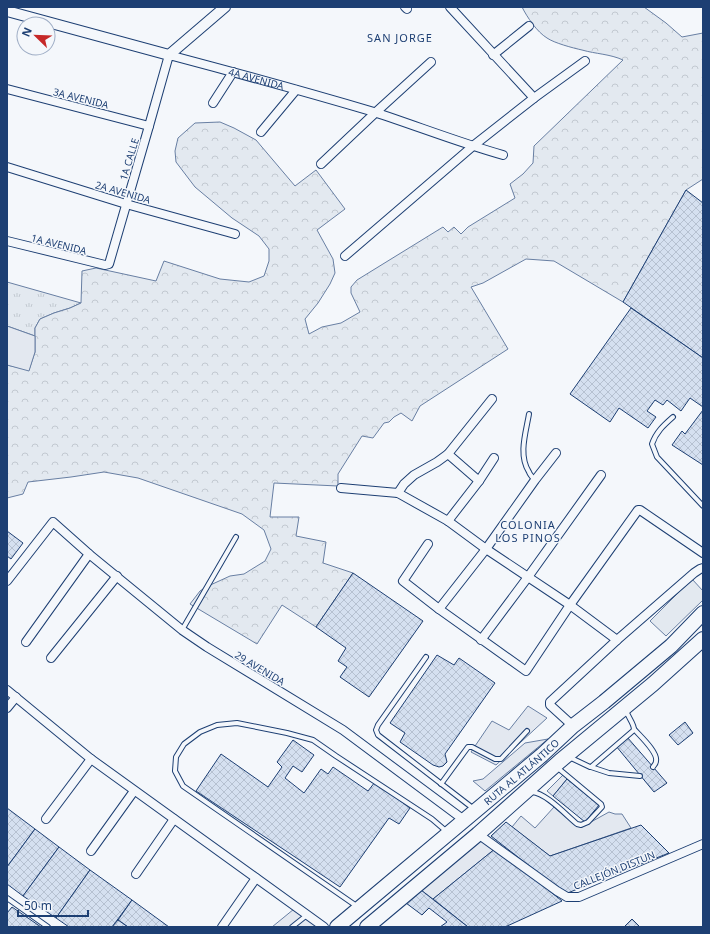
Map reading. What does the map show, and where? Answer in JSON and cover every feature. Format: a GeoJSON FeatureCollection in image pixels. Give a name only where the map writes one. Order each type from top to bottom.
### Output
{"type":"FeatureCollection","features":[{"type":"Feature","properties":{"kind":"highway","name":"RUTA AL ATLÁNTICO"},"geometry":{"type":"LineString","coordinates":[[337,927],[352,922],[360,908],[542,755],[573,726],[671,646],[703,613]]}},
{"type":"Feature","properties":{"kind":"highway","name":"RUTA AL ATLÁNTICO"},"geometry":{"type":"LineString","coordinates":[[376,922],[563,759],[659,679],[703,639]]}},
{"type":"Feature","properties":{"kind":"street"},"geometry":{"type":"LineString","coordinates":[[168,56],[225,7]]}},
{"type":"Feature","properties":{"kind":"street"},"geometry":{"type":"LineString","coordinates":[[450,7],[534,98]]}},
{"type":"Feature","properties":{"kind":"street","name":"4A AVENIDA"},"geometry":{"type":"LineString","coordinates":[[7,11],[296,90],[374,113],[504,155]]}},
{"type":"Feature","properties":{"kind":"street"},"geometry":{"type":"LineString","coordinates":[[493,55],[529,26]]}},
{"type":"Feature","properties":{"kind":"street","name":"1A CALLE"},"geometry":{"type":"LineString","coordinates":[[105,265],[109,264],[168,56]]}},
{"type":"Feature","properties":{"kind":"street"},"geometry":{"type":"LineString","coordinates":[[345,256],[473,146],[534,98],[585,61]]}},
{"type":"Feature","properties":{"kind":"street"},"geometry":{"type":"LineString","coordinates":[[321,164],[374,113],[431,62]]}},
{"type":"Feature","properties":{"kind":"street"},"geometry":{"type":"LineString","coordinates":[[212,103],[233,72]]}},
{"type":"Feature","properties":{"kind":"street","name":"3A AVENIDA"},"geometry":{"type":"LineString","coordinates":[[7,89],[149,126]]}},
{"type":"Feature","properties":{"kind":"street"},"geometry":{"type":"LineString","coordinates":[[261,132],[296,90]]}},
{"type":"Feature","properties":{"kind":"street","name":"2A AVENIDA"},"geometry":{"type":"LineString","coordinates":[[7,168],[126,204],[235,234]]}},
{"type":"Feature","properties":{"kind":"street","name":"1A AVENIDA"},"geometry":{"type":"LineString","coordinates":[[7,241],[105,265]]}},
{"type":"Feature","properties":{"kind":"street"},"geometry":{"type":"LineString","coordinates":[[398,493],[404,484],[414,475],[448,454],[492,399]]}},
{"type":"Feature","properties":{"kind":"street"},"geometry":{"type":"LineString","coordinates":[[439,609],[486,549],[556,453]]}},
{"type":"Feature","properties":{"kind":"street"},"geometry":{"type":"LineString","coordinates":[[448,454],[479,481]]}},
{"type":"Feature","properties":{"kind":"street"},"geometry":{"type":"LineString","coordinates":[[448,521],[479,481],[494,458]]}},
{"type":"Feature","properties":{"kind":"street"},"geometry":{"type":"LineString","coordinates":[[481,640],[528,578],[601,475]]}},
{"type":"Feature","properties":{"kind":"street"},"geometry":{"type":"LineString","coordinates":[[341,488],[398,493],[448,521],[617,640]]}},
{"type":"Feature","properties":{"kind":"street"},"geometry":{"type":"LineString","coordinates":[[428,544],[404,581],[481,640],[526,671],[638,510],[703,553]]}},
{"type":"Feature","properties":{"kind":"street","name":"29 AVENIDA"},"geometry":{"type":"LineString","coordinates":[[7,581],[53,522],[89,554],[182,630],[206,647],[343,730],[464,820]]}},
{"type":"Feature","properties":{"kind":"street"},"geometry":{"type":"LineString","coordinates":[[26,642],[89,554]]}},
{"type":"Feature","properties":{"kind":"street"},"geometry":{"type":"LineString","coordinates":[[573,726],[549,704],[617,640],[694,573],[703,568]]}},
{"type":"Feature","properties":{"kind":"street"},"geometry":{"type":"LineString","coordinates":[[51,658],[117,576]]}},
{"type":"Feature","properties":{"kind":"street"},"geometry":{"type":"LineString","coordinates":[[7,690],[91,759],[324,927]]}},
{"type":"Feature","properties":{"kind":"street"},"geometry":{"type":"LineString","coordinates":[[7,708],[16,697]]}},
{"type":"Feature","properties":{"kind":"street"},"geometry":{"type":"LineString","coordinates":[[46,818],[91,759]]}},
{"type":"Feature","properties":{"kind":"street"},"geometry":{"type":"LineString","coordinates":[[91,851],[134,791]]}},
{"type":"Feature","properties":{"kind":"street"},"geometry":{"type":"LineString","coordinates":[[136,874],[174,819]]}},
{"type":"Feature","properties":{"kind":"street","name":"CALLEJÓN DISTUN"},"geometry":{"type":"LineString","coordinates":[[478,834],[567,897],[579,897],[703,844]]}},
{"type":"Feature","properties":{"kind":"street"},"geometry":{"type":"LineString","coordinates":[[222,927],[256,878]]}},
{"type":"Feature","properties":{"kind":"lane"},"geometry":{"type":"LineString","coordinates":[[529,414],[523,451],[528,471],[535,480]]}},
{"type":"Feature","properties":{"kind":"lane"},"geometry":{"type":"LineString","coordinates":[[673,417],[661,428],[654,438],[652,444],[654,450],[658,457],[703,506]]}},
{"type":"Feature","properties":{"kind":"lane"},"geometry":{"type":"LineString","coordinates":[[182,630],[236,537]]}},
{"type":"Feature","properties":{"kind":"lane"},"geometry":{"type":"LineString","coordinates":[[426,657],[376,730],[378,735],[476,811]]}},
{"type":"Feature","properties":{"kind":"lane"},"geometry":{"type":"LineString","coordinates":[[626,707],[628,715],[634,725],[634,729],[655,753],[657,760],[653,767]]}},
{"type":"Feature","properties":{"kind":"lane"},"geometry":{"type":"LineString","coordinates":[[360,908],[183,786],[175,771],[176,757],[184,744],[200,732],[216,725],[237,723],[314,740],[336,756],[432,818],[449,833]]}},
{"type":"Feature","properties":{"kind":"lane"},"geometry":{"type":"LineString","coordinates":[[591,767],[634,729]]}},
{"type":"Feature","properties":{"kind":"lane"},"geometry":{"type":"LineString","coordinates":[[441,784],[468,747],[472,747],[495,759],[501,759],[528,731]]}},
{"type":"Feature","properties":{"kind":"lane"},"geometry":{"type":"LineString","coordinates":[[524,794],[535,792],[544,797],[577,824],[581,825],[588,822],[602,807],[559,769],[563,759],[609,773],[640,776]]}},
{"type":"Feature","properties":{"kind":"lane"},"geometry":{"type":"LineString","coordinates":[[7,898],[48,927]]}},
{"type":"Feature","properties":{"kind":"lane"},"geometry":{"type":"LineString","coordinates":[[292,927],[307,915]]}},
{"type":"Feature","properties":{"kind":"green space"},"geometry":{"type":"Polygon","coordinates":[[[522,7],[644,7],[682,37],[703,33],[703,179],[686,190],[623,302],[554,261],[526,259],[483,283],[471,287],[508,349],[420,406],[412,421],[401,413],[389,422],[384,423],[373,438],[362,436],[338,474],[338,486],[274,483],[270,517],[299,517],[296,536],[326,542],[323,563],[353,573],[316,627],[282,605],[257,644],[190,604],[200,591],[206,587],[230,576],[244,574],[265,561],[271,549],[264,530],[242,514],[138,478],[104,472],[28,482],[23,494],[7,498],[7,365],[29,370],[35,352],[35,328],[40,319],[81,303],[82,271],[96,268],[156,281],[164,261],[220,279],[249,282],[264,276],[269,261],[269,249],[259,236],[232,218],[195,187],[176,162],[175,151],[178,138],[195,123],[220,122],[256,140],[295,186],[316,170],[345,209],[317,230],[333,259],[335,273],[318,303],[305,319],[309,334],[322,327],[341,323],[360,312],[351,293],[351,287],[357,280],[443,227],[448,232],[454,227],[461,234],[468,227],[515,198],[510,184],[523,174],[533,163],[534,146],[623,60],[613,56],[569,47],[550,40],[543,35],[529,20],[522,7]]]}},
{"type":"Feature","properties":{"kind":"green space"},"geometry":{"type":"Polygon","coordinates":[[[7,282],[81,303],[40,319],[35,328],[35,336],[7,326],[7,282]]]}},
{"type":"Feature","properties":{"kind":"green space"},"geometry":{"type":"Polygon","coordinates":[[[692,579],[703,591],[703,600],[666,636],[650,621],[692,579]]]}},
{"type":"Feature","properties":{"kind":"shaded area"},"geometry":{"type":"Polygon","coordinates":[[[7,326],[35,336],[35,352],[29,371],[7,365],[7,326]]]}},
{"type":"Feature","properties":{"kind":"shaded area"},"geometry":{"type":"Polygon","coordinates":[[[528,706],[547,718],[496,765],[471,752],[492,721],[509,730],[528,706]]]}},
{"type":"Feature","properties":{"kind":"shaded area"},"geometry":{"type":"Polygon","coordinates":[[[548,739],[485,791],[473,781],[483,779],[525,743],[548,739]]]}},
{"type":"Feature","properties":{"kind":"shaded area"},"geometry":{"type":"Polygon","coordinates":[[[563,775],[567,779],[553,796],[547,791],[563,775]]]}},
{"type":"Feature","properties":{"kind":"shaded area"},"geometry":{"type":"Polygon","coordinates":[[[554,807],[577,826],[582,827],[609,812],[622,814],[631,828],[550,856],[512,827],[521,816],[535,828],[554,807]]]}},
{"type":"Feature","properties":{"kind":"shaded area"},"geometry":{"type":"Polygon","coordinates":[[[482,838],[496,848],[433,899],[421,890],[482,838]]]}},
{"type":"Feature","properties":{"kind":"shaded area"},"geometry":{"type":"Polygon","coordinates":[[[294,909],[318,927],[272,927],[294,909]]]}},
{"type":"Feature","properties":{"kind":"building"},"geometry":{"type":"Polygon","coordinates":[[[686,190],[703,203],[703,358],[623,302],[686,190]]]}},
{"type":"Feature","properties":{"kind":"building"},"geometry":{"type":"Polygon","coordinates":[[[631,308],[703,358],[703,407],[690,398],[681,411],[667,400],[663,405],[655,400],[647,411],[656,417],[648,428],[619,408],[610,422],[570,394],[631,308]]]}},
{"type":"Feature","properties":{"kind":"building"},"geometry":{"type":"Polygon","coordinates":[[[703,410],[703,465],[672,445],[682,431],[685,434],[703,410]]]}},
{"type":"Feature","properties":{"kind":"building"},"geometry":{"type":"Polygon","coordinates":[[[7,531],[23,543],[11,559],[7,556],[7,531]]]}},
{"type":"Feature","properties":{"kind":"building"},"geometry":{"type":"Polygon","coordinates":[[[353,573],[423,621],[369,697],[340,677],[347,667],[338,661],[346,648],[316,627],[353,573]]]}},
{"type":"Feature","properties":{"kind":"building"},"geometry":{"type":"Polygon","coordinates":[[[437,655],[454,665],[459,658],[495,683],[445,754],[447,762],[443,766],[439,767],[433,765],[400,742],[405,733],[390,723],[437,655]]]}},
{"type":"Feature","properties":{"kind":"building"},"geometry":{"type":"Polygon","coordinates":[[[685,722],[693,733],[678,745],[669,735],[685,722]]]}},
{"type":"Feature","properties":{"kind":"building"},"geometry":{"type":"Polygon","coordinates":[[[627,737],[667,783],[654,792],[616,746],[627,737]]]}},
{"type":"Feature","properties":{"kind":"building"},"geometry":{"type":"Polygon","coordinates":[[[293,740],[314,755],[302,772],[293,766],[285,778],[304,793],[321,769],[328,774],[333,767],[368,791],[375,782],[410,808],[399,824],[389,818],[340,887],[196,791],[221,754],[268,787],[282,767],[277,762],[293,740]]]}},
{"type":"Feature","properties":{"kind":"building"},"geometry":{"type":"Polygon","coordinates":[[[567,779],[599,805],[585,822],[553,796],[567,779]]]}},
{"type":"Feature","properties":{"kind":"building"},"geometry":{"type":"Polygon","coordinates":[[[7,808],[35,829],[7,867],[7,808]]]}},
{"type":"Feature","properties":{"kind":"building"},"geometry":{"type":"Polygon","coordinates":[[[506,822],[550,856],[641,825],[669,853],[565,894],[491,836],[506,822]]]}},
{"type":"Feature","properties":{"kind":"building"},"geometry":{"type":"Polygon","coordinates":[[[35,829],[59,847],[23,896],[7,884],[7,867],[35,829]]]}},
{"type":"Feature","properties":{"kind":"building"},"geometry":{"type":"Polygon","coordinates":[[[59,847],[90,870],[56,918],[23,896],[59,847]]]}},
{"type":"Feature","properties":{"kind":"building"},"geometry":{"type":"Polygon","coordinates":[[[496,848],[562,901],[505,927],[468,927],[433,899],[496,848]]]}},
{"type":"Feature","properties":{"kind":"building"},"geometry":{"type":"Polygon","coordinates":[[[90,870],[132,900],[112,927],[69,927],[56,918],[90,870]]]}},
{"type":"Feature","properties":{"kind":"building"},"geometry":{"type":"Polygon","coordinates":[[[421,890],[468,927],[440,927],[447,922],[429,908],[422,915],[406,903],[421,890]]]}},
{"type":"Feature","properties":{"kind":"building"},"geometry":{"type":"Polygon","coordinates":[[[132,900],[169,927],[128,927],[118,920],[132,900]]]}},
{"type":"Feature","properties":{"kind":"building"},"geometry":{"type":"Polygon","coordinates":[[[12,907],[41,927],[7,927],[7,913],[12,907]]]}},
{"type":"Feature","properties":{"kind":"building"},"geometry":{"type":"Polygon","coordinates":[[[632,919],[640,927],[624,927],[632,919]]]}},
{"type":"Feature","properties":{"kind":"building"},"geometry":{"type":"Polygon","coordinates":[[[118,920],[128,927],[112,927],[118,920]]]}},
{"type":"Feature","properties":{"kind":"district","name":"SAN JORGE"},"geometry":{"type":"Point","coordinates":[400,38]}},
{"type":"Feature","properties":{"kind":"district","name":"COLONIA LOS PINOS"},"geometry":{"type":"Point","coordinates":[528,531]}}]}
